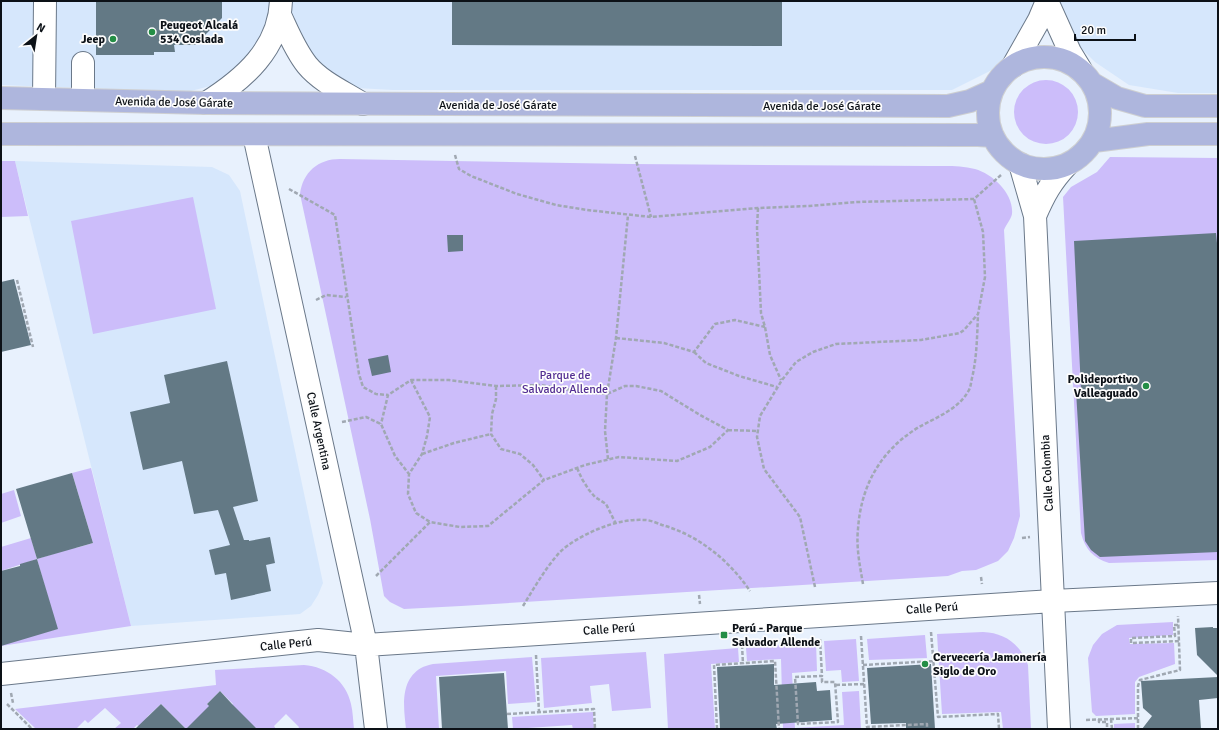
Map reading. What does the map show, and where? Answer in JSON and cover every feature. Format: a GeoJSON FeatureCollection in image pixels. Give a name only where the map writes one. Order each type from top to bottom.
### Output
{"type":"FeatureCollection","features":[{"type":"Feature","properties":{"kind":"main road"},"geometry":{"type":"LineString","coordinates":[[1087,77],[1100,103],[1100,123],[1094,141],[1082,155],[1067,165],[1052,169],[1036,169],[1020,164],[1004,153],[993,136],[988,114],[992,91],[1001,77],[1013,66],[1030,59],[1048,57],[1065,61],[1117,98],[1145,106],[1218,106]]}},
{"type":"Feature","properties":{"kind":"main road","name":"Avenida de José Gárate"},"geometry":{"type":"LineString","coordinates":[[1,98],[206,103],[948,106],[970,101],[992,91]]}},
{"type":"Feature","properties":{"kind":"main road"},"geometry":{"type":"LineString","coordinates":[[1,134],[993,136]]}},
{"type":"Feature","properties":{"kind":"main road"},"geometry":{"type":"LineString","coordinates":[[1094,141],[1148,134],[1218,134]]}},
{"type":"Feature","properties":{"kind":"street"},"geometry":{"type":"LineString","coordinates":[[44,99],[45,1]]}},
{"type":"Feature","properties":{"kind":"street"},"geometry":{"type":"LineString","coordinates":[[1013,66],[1039,20],[1047,1]]}},
{"type":"Feature","properties":{"kind":"street"},"geometry":{"type":"LineString","coordinates":[[1047,1],[1070,52],[1087,77]]}},
{"type":"Feature","properties":{"kind":"street"},"geometry":{"type":"LineString","coordinates":[[206,103],[224,92],[240,79],[260,59],[272,36],[280,8]]}},
{"type":"Feature","properties":{"kind":"street"},"geometry":{"type":"LineString","coordinates":[[280,8],[295,48],[307,66],[323,80],[363,104]]}},
{"type":"Feature","properties":{"kind":"street"},"geometry":{"type":"LineString","coordinates":[[83,63],[83,100]]}},
{"type":"Feature","properties":{"kind":"street","name":"Calle Argentina"},"geometry":{"type":"LineString","coordinates":[[254,135],[366,644],[376,729]]}},
{"type":"Feature","properties":{"kind":"street","name":"Calle Colombia"},"geometry":{"type":"LineString","coordinates":[[1020,164],[1035,216],[1059,729]]}},
{"type":"Feature","properties":{"kind":"street","name":"Calle Colombia"},"geometry":{"type":"LineString","coordinates":[[1035,216],[1045,193],[1054,179],[1067,165]]}},
{"type":"Feature","properties":{"kind":"street","name":"Calle Perú"},"geometry":{"type":"LineString","coordinates":[[1,674],[318,640],[366,644],[1053,601],[1218,593]]}},
{"type":"Feature","properties":{"kind":"path"},"geometry":{"type":"LineString","coordinates":[[455,154],[460,169],[471,176],[517,194],[556,205],[651,217],[856,202],[974,199],[1001,175]]}},
{"type":"Feature","properties":{"kind":"path"},"geometry":{"type":"LineString","coordinates":[[635,156],[651,217]]}},
{"type":"Feature","properties":{"kind":"path"},"geometry":{"type":"LineString","coordinates":[[289,189],[334,215],[359,374],[363,387],[376,394],[388,395],[411,380],[449,380],[496,386],[540,385],[583,392],[607,394],[625,386],[636,386],[661,391],[728,430],[758,431]]}},
{"type":"Feature","properties":{"kind":"path"},"geometry":{"type":"LineString","coordinates":[[863,584],[858,551],[860,508],[874,472],[884,456],[893,446],[918,428],[958,404],[970,389],[976,364],[978,314],[985,277],[983,232],[974,199]]}},
{"type":"Feature","properties":{"kind":"path"},"geometry":{"type":"LineString","coordinates":[[758,208],[757,228],[760,313],[765,327],[770,355],[782,380]]}},
{"type":"Feature","properties":{"kind":"path"},"geometry":{"type":"LineString","coordinates":[[608,459],[605,431],[607,394],[616,338],[628,215]]}},
{"type":"Feature","properties":{"kind":"path"},"geometry":{"type":"LineString","coordinates":[[17,280],[32,347]]}},
{"type":"Feature","properties":{"kind":"path"},"geometry":{"type":"LineString","coordinates":[[316,300],[326,295],[346,297]]}},
{"type":"Feature","properties":{"kind":"path"},"geometry":{"type":"LineString","coordinates":[[815,587],[800,517],[764,469],[757,437],[760,416],[777,387],[796,362],[813,352],[836,344],[921,340],[960,333],[978,314]]}},
{"type":"Feature","properties":{"kind":"path"},"geometry":{"type":"LineString","coordinates":[[694,352],[715,324],[735,320],[765,327]]}},
{"type":"Feature","properties":{"kind":"path"},"geometry":{"type":"LineString","coordinates":[[616,338],[664,343],[694,352],[706,362],[739,376],[777,387]]}},
{"type":"Feature","properties":{"kind":"path"},"geometry":{"type":"LineString","coordinates":[[411,380],[430,417],[428,436],[422,454],[409,474],[408,494],[416,513],[430,522],[460,527],[488,526],[544,480],[577,468],[619,457],[677,461],[710,447],[728,430]]}},
{"type":"Feature","properties":{"kind":"path"},"geometry":{"type":"LineString","coordinates":[[496,386],[496,399],[492,414],[491,434],[501,449],[520,454],[533,464],[544,480]]}},
{"type":"Feature","properties":{"kind":"path"},"geometry":{"type":"LineString","coordinates":[[388,395],[381,424],[395,456],[409,474]]}},
{"type":"Feature","properties":{"kind":"path"},"geometry":{"type":"LineString","coordinates":[[342,422],[366,417],[381,424]]}},
{"type":"Feature","properties":{"kind":"path"},"geometry":{"type":"LineString","coordinates":[[422,454],[491,434]]}},
{"type":"Feature","properties":{"kind":"path"},"geometry":{"type":"LineString","coordinates":[[577,468],[582,480],[596,497],[606,504],[615,522]]}},
{"type":"Feature","properties":{"kind":"path"},"geometry":{"type":"LineString","coordinates":[[523,606],[542,576],[560,553],[584,535],[615,522],[646,520],[678,529],[702,543],[727,562],[750,591]]}},
{"type":"Feature","properties":{"kind":"path"},"geometry":{"type":"LineString","coordinates":[[376,576],[430,522]]}},
{"type":"Feature","properties":{"kind":"path"},"geometry":{"type":"LineString","coordinates":[[1138,729],[1138,683],[1142,679],[1180,670],[1178,616]]}},
{"type":"Feature","properties":{"kind":"path"},"geometry":{"type":"LineString","coordinates":[[1178,625],[1174,625],[1175,636],[1131,638],[1131,643],[1179,641]]}},
{"type":"Feature","properties":{"kind":"path"},"geometry":{"type":"LineString","coordinates":[[931,632],[938,717],[998,714],[999,729]]}},
{"type":"Feature","properties":{"kind":"path"},"geometry":{"type":"LineString","coordinates":[[861,636],[867,727],[927,724],[927,729]]}},
{"type":"Feature","properties":{"kind":"path"},"geometry":{"type":"LineString","coordinates":[[820,639],[822,682],[835,682],[836,685],[864,684]]}},
{"type":"Feature","properties":{"kind":"path"},"geometry":{"type":"LineString","coordinates":[[742,645],[743,664]]}},
{"type":"Feature","properties":{"kind":"path"},"geometry":{"type":"LineString","coordinates":[[536,655],[539,712]]}},
{"type":"Feature","properties":{"kind":"path"},"geometry":{"type":"LineString","coordinates":[[718,729],[714,665],[775,661],[779,729]]}},
{"type":"Feature","properties":{"kind":"path"},"geometry":{"type":"LineString","coordinates":[[863,665],[934,661]]}},
{"type":"Feature","properties":{"kind":"path"},"geometry":{"type":"LineString","coordinates":[[822,676],[795,677],[798,724],[838,722],[836,685]]}},
{"type":"Feature","properties":{"kind":"path"},"geometry":{"type":"LineString","coordinates":[[7,704],[32,729]]}},
{"type":"Feature","properties":{"kind":"path"},"geometry":{"type":"LineString","coordinates":[[507,714],[594,709],[595,729]]}},
{"type":"Feature","properties":{"kind":"path"},"geometry":{"type":"LineString","coordinates":[[1086,720],[1138,718]]}},
{"type":"Feature","properties":{"kind":"path"},"geometry":{"type":"LineString","coordinates":[[1099,719],[1099,722],[1107,722],[1108,729]]}},
{"type":"Feature","properties":{"kind":"path"},"geometry":{"type":"LineString","coordinates":[[1111,719],[1112,729]]}},
{"type":"Feature","properties":{"kind":"shaded area"},"geometry":{"type":"Polygon","coordinates":[[[1,1],[1218,1],[1218,93],[1178,93],[1129,85],[1095,62],[1075,42],[1065,24],[1030,23],[1016,45],[996,68],[952,90],[393,90],[356,88],[322,69],[303,46],[261,40],[243,68],[218,84],[187,92],[1,85],[1,1]]]}},
{"type":"Feature","properties":{"kind":"shaded area"},"geometry":{"type":"Polygon","coordinates":[[[15,161],[212,167],[229,175],[240,191],[323,583],[311,606],[300,614],[131,626],[15,161]]]}},
{"type":"Feature","properties":{"kind":"green space"},"geometry":{"type":"Polygon","coordinates":[[[1046,80],[1058,83],[1069,89],[1075,100],[1078,112],[1075,124],[1069,135],[1058,141],[1046,144],[1034,141],[1023,135],[1017,124],[1014,112],[1017,100],[1023,89],[1034,83],[1046,80]]]}},
{"type":"Feature","properties":{"kind":"green space","name":"Polideportivo Valleaguado"},"geometry":{"type":"Polygon","coordinates":[[[1110,157],[1218,158],[1218,560],[1109,563],[1094,556],[1090,552],[1081,533],[1063,197],[1071,187],[1097,172],[1110,157]]]}},
{"type":"Feature","properties":{"kind":"green space","name":"Parque de Salvador Allende"},"geometry":{"type":"Polygon","coordinates":[[[340,159],[632,164],[952,166],[975,169],[989,175],[1006,192],[1012,207],[1012,214],[1004,230],[1020,516],[1014,538],[1008,551],[998,561],[976,570],[962,571],[948,576],[404,609],[390,602],[384,596],[370,519],[300,194],[304,179],[313,168],[325,161],[340,159]]]}},
{"type":"Feature","properties":{"kind":"green space"},"geometry":{"type":"Polygon","coordinates":[[[1,161],[15,161],[28,216],[1,217],[1,161]]]}},
{"type":"Feature","properties":{"kind":"green space"},"geometry":{"type":"Polygon","coordinates":[[[193,197],[216,309],[93,334],[71,221],[193,197]]]}},
{"type":"Feature","properties":{"kind":"green space"},"geometry":{"type":"Polygon","coordinates":[[[91,468],[131,626],[1,646],[1,644],[57,629],[37,559],[93,543],[72,473],[91,468]]]}},
{"type":"Feature","properties":{"kind":"green space"},"geometry":{"type":"Polygon","coordinates":[[[14,490],[21,516],[1,523],[1,494],[14,490]]]}},
{"type":"Feature","properties":{"kind":"green space"},"geometry":{"type":"Polygon","coordinates":[[[31,538],[37,559],[1,571],[1,547],[31,538]]]}},
{"type":"Feature","properties":{"kind":"green space"},"geometry":{"type":"Polygon","coordinates":[[[1173,622],[1173,635],[1129,638],[1130,644],[1174,643],[1175,664],[1139,677],[1135,682],[1135,714],[1096,716],[1092,712],[1088,658],[1093,645],[1102,634],[1117,625],[1173,622]]]}},
{"type":"Feature","properties":{"kind":"green space"},"geometry":{"type":"Polygon","coordinates":[[[983,632],[1005,637],[1021,651],[1025,658],[1028,665],[1031,729],[1003,729],[1001,712],[942,714],[937,634],[983,632]]]}},
{"type":"Feature","properties":{"kind":"green space"},"geometry":{"type":"Polygon","coordinates":[[[925,635],[927,658],[869,660],[867,639],[925,635]]]}},
{"type":"Feature","properties":{"kind":"green space"},"geometry":{"type":"Polygon","coordinates":[[[856,639],[859,681],[842,682],[841,670],[826,671],[824,641],[856,639]]]}},
{"type":"Feature","properties":{"kind":"green space"},"geometry":{"type":"Polygon","coordinates":[[[816,642],[817,671],[792,673],[795,728],[844,725],[842,692],[859,691],[861,729],[783,729],[781,659],[747,661],[746,648],[816,642]]]}},
{"type":"Feature","properties":{"kind":"green space"},"geometry":{"type":"Polygon","coordinates":[[[738,648],[739,662],[711,664],[715,729],[668,729],[664,654],[738,648]]]}},
{"type":"Feature","properties":{"kind":"green space"},"geometry":{"type":"Polygon","coordinates":[[[646,652],[651,708],[612,711],[609,684],[590,686],[592,703],[544,708],[541,658],[646,652]]]}},
{"type":"Feature","properties":{"kind":"green space"},"geometry":{"type":"Polygon","coordinates":[[[532,657],[536,702],[508,704],[506,671],[436,676],[439,729],[406,729],[404,696],[406,688],[409,680],[422,667],[433,664],[532,657]]]}},
{"type":"Feature","properties":{"kind":"green space"},"geometry":{"type":"Polygon","coordinates":[[[304,665],[312,666],[328,672],[345,688],[353,713],[354,729],[298,729],[299,727],[286,714],[274,726],[276,729],[257,729],[228,709],[233,704],[220,691],[207,704],[213,709],[186,729],[161,704],[148,716],[141,728],[137,725],[133,729],[114,729],[121,723],[105,708],[88,723],[85,720],[76,729],[36,729],[15,709],[216,685],[215,670],[304,665]]]}},
{"type":"Feature","properties":{"kind":"green space"},"geometry":{"type":"Polygon","coordinates":[[[593,712],[594,729],[573,729],[572,725],[513,729],[512,717],[593,712]]]}},
{"type":"Feature","properties":{"kind":"green space"},"geometry":{"type":"Polygon","coordinates":[[[1135,723],[1135,729],[1114,729],[1114,724],[1135,723]]]}},
{"type":"Feature","properties":{"kind":"building","name":"Peugeot Alcalá 534 Coslada"},"geometry":{"type":"Polygon","coordinates":[[[96,1],[222,1],[222,18],[195,45],[174,45],[175,52],[154,52],[154,55],[96,55],[96,1]]]}},
{"type":"Feature","properties":{"kind":"building"},"geometry":{"type":"Polygon","coordinates":[[[452,1],[782,1],[782,46],[452,45],[452,1]]]}},
{"type":"Feature","properties":{"kind":"building","name":"Polideportivo Valleaguado"},"geometry":{"type":"Polygon","coordinates":[[[1216,233],[1218,253],[1218,552],[1100,557],[1091,550],[1085,541],[1076,391],[1081,390],[1074,241],[1216,233]]]}},
{"type":"Feature","properties":{"kind":"building"},"geometry":{"type":"Polygon","coordinates":[[[447,235],[463,235],[463,251],[448,252],[447,235]]]}},
{"type":"Feature","properties":{"kind":"building"},"geometry":{"type":"Polygon","coordinates":[[[14,279],[31,345],[1,352],[1,282],[14,279]]]}},
{"type":"Feature","properties":{"kind":"building"},"geometry":{"type":"Polygon","coordinates":[[[388,355],[391,372],[372,376],[368,359],[388,355]]]}},
{"type":"Feature","properties":{"kind":"building"},"geometry":{"type":"Polygon","coordinates":[[[227,361],[258,501],[233,507],[244,540],[249,541],[270,537],[275,563],[266,565],[271,591],[231,600],[226,573],[215,575],[209,550],[230,545],[218,510],[194,514],[182,461],[143,470],[130,412],[170,403],[164,375],[227,361]]]}},
{"type":"Feature","properties":{"kind":"building"},"geometry":{"type":"Polygon","coordinates":[[[72,473],[93,543],[37,559],[16,489],[72,473]]]}},
{"type":"Feature","properties":{"kind":"building"},"geometry":{"type":"Polygon","coordinates":[[[37,559],[58,629],[1,646],[1,571],[20,566],[20,564],[37,559]]]}},
{"type":"Feature","properties":{"kind":"building"},"geometry":{"type":"Polygon","coordinates":[[[1195,628],[1218,628],[1218,676],[1197,655],[1195,628]]]}},
{"type":"Feature","properties":{"kind":"building"},"geometry":{"type":"Polygon","coordinates":[[[774,664],[774,685],[816,682],[817,691],[830,690],[832,720],[776,724],[777,729],[720,729],[717,667],[774,664]]]}},
{"type":"Feature","properties":{"kind":"building"},"geometry":{"type":"Polygon","coordinates":[[[931,664],[935,729],[906,729],[906,723],[871,724],[867,668],[931,664]]]}},
{"type":"Feature","properties":{"kind":"building"},"geometry":{"type":"Polygon","coordinates":[[[504,673],[508,729],[442,729],[439,677],[504,673]]]}},
{"type":"Feature","properties":{"kind":"building"},"geometry":{"type":"Polygon","coordinates":[[[1218,677],[1218,698],[1199,700],[1201,729],[1142,729],[1152,716],[1143,708],[1141,681],[1218,677]]]}},
{"type":"Feature","properties":{"kind":"building"},"geometry":{"type":"Polygon","coordinates":[[[220,691],[257,729],[186,729],[209,706],[207,704],[220,691]]]}},
{"type":"Feature","properties":{"kind":"building"},"geometry":{"type":"Polygon","coordinates":[[[161,704],[186,729],[135,729],[161,704]]]}},
{"type":"Feature","properties":{"kind":"place","name":"Peugeot Alcalá 534 Coslada"},"geometry":{"type":"Point","coordinates":[152,32]}},
{"type":"Feature","properties":{"kind":"place","name":"Jeep"},"geometry":{"type":"Point","coordinates":[113,39]}},
{"type":"Feature","properties":{"kind":"place","name":"Polideportivo Valleaguado"},"geometry":{"type":"Point","coordinates":[1146,386]}},
{"type":"Feature","properties":{"kind":"place","name":"Perú - Parque Salvador Allende"},"geometry":{"type":"Point","coordinates":[724,635]}},
{"type":"Feature","properties":{"kind":"place","name":"Cervecería Jamonería Siglo de Oro"},"geometry":{"type":"Point","coordinates":[925,664]}}]}
